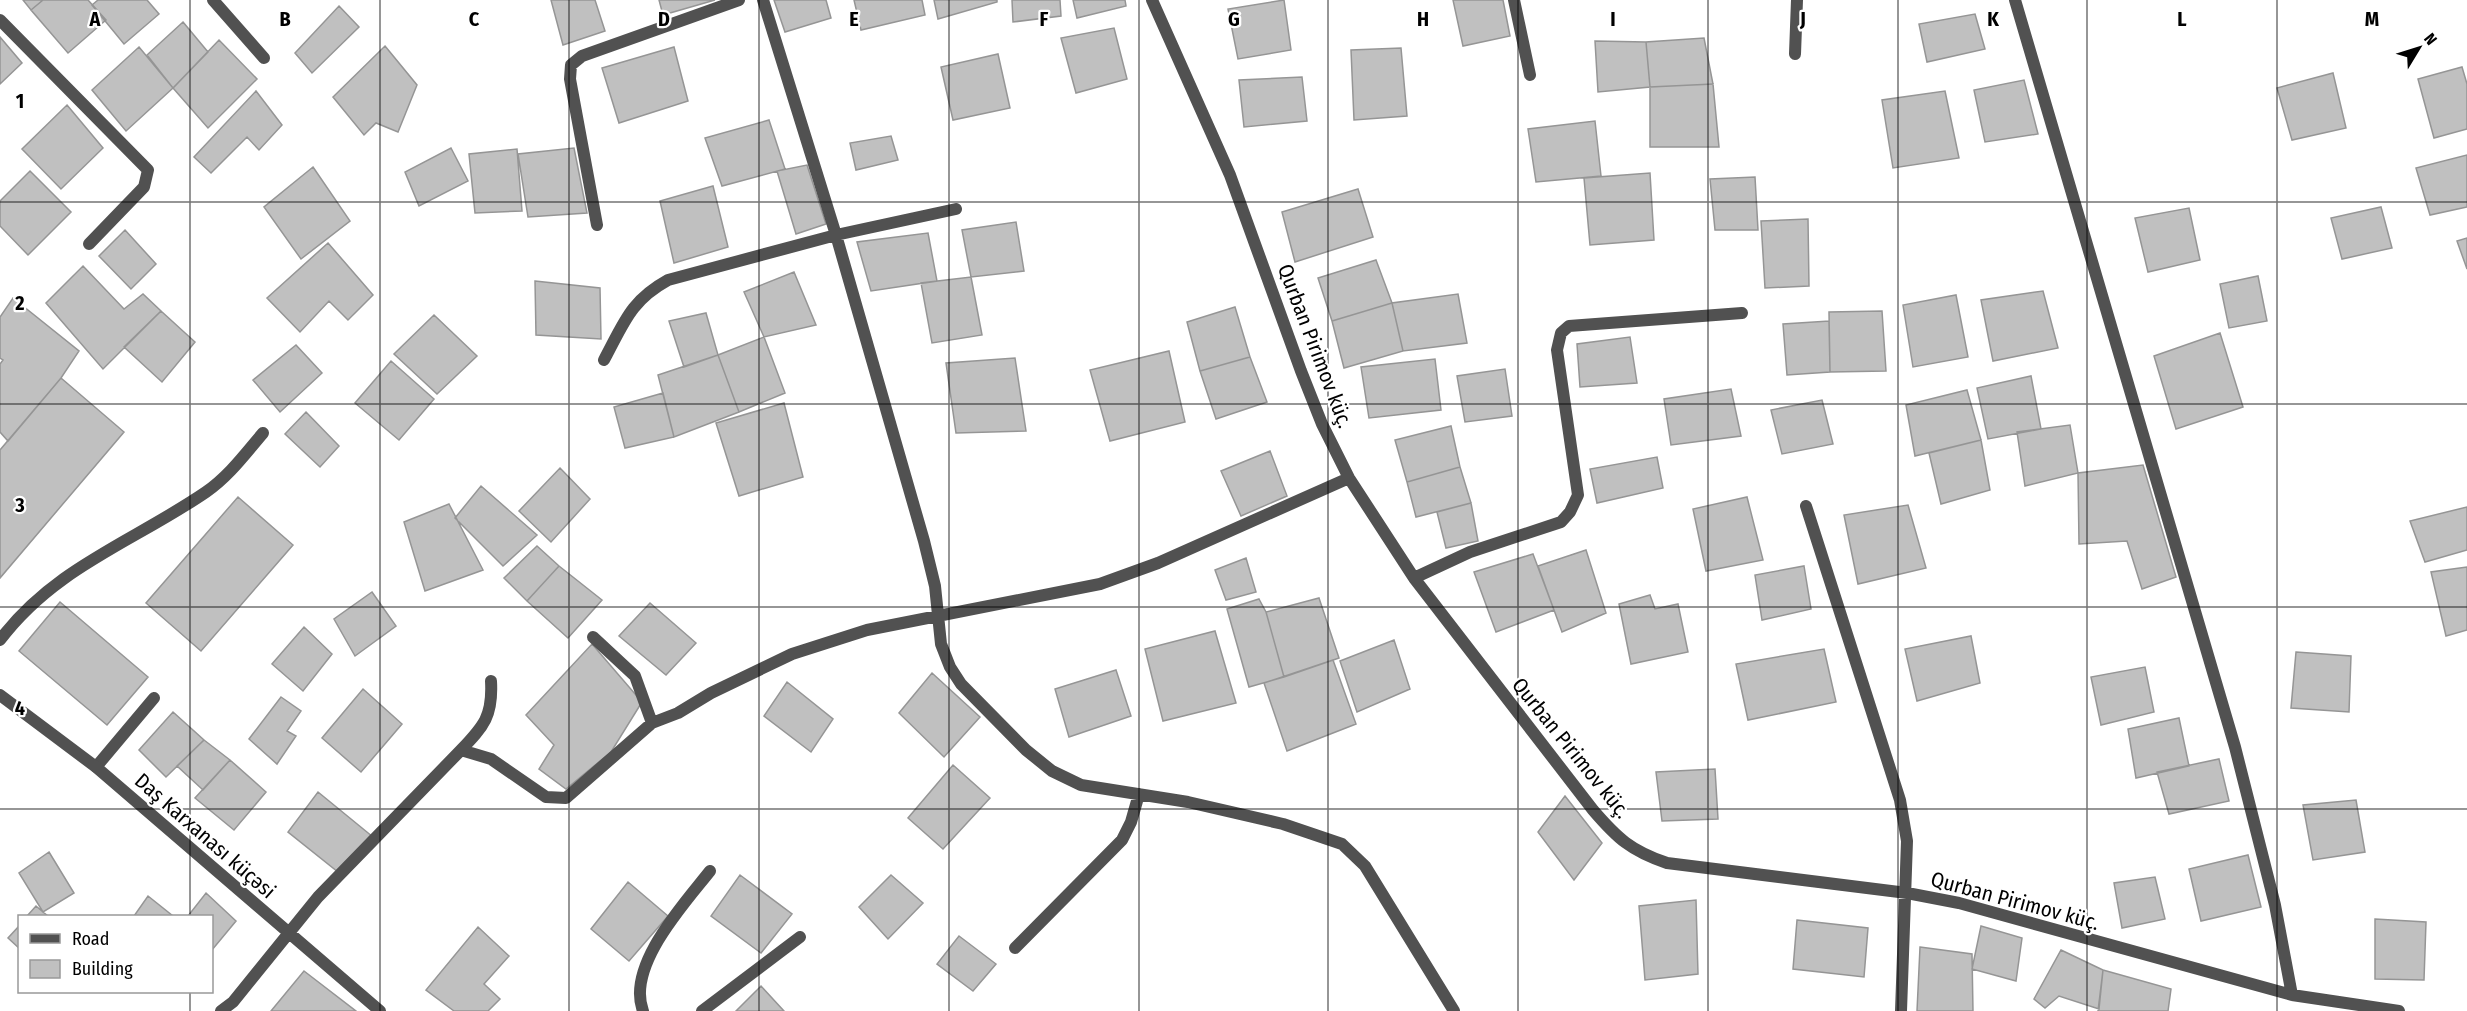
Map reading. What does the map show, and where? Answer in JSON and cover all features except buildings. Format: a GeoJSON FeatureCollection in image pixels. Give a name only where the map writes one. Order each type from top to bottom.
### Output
{"type":"FeatureCollection","features":[{"type":"Feature","properties":{"kind":"street"},"geometry":{"type":"LineString","coordinates":[[213,0],[264,58]]}},
{"type":"Feature","properties":{"kind":"street"},"geometry":{"type":"LineString","coordinates":[[597,225],[570,79],[571,65],[582,56],[739,0]]}},
{"type":"Feature","properties":{"kind":"street"},"geometry":{"type":"LineString","coordinates":[[763,0],[836,235],[924,541],[939,616],[941,644],[950,667],[961,684],[1026,750],[1052,771],[1081,785],[1139,794],[1283,824],[1342,844],[1365,866],[1454,1011]]}},
{"type":"Feature","properties":{"kind":"street","name":"Qurban Pirimov küç."},"geometry":{"type":"LineString","coordinates":[[1152,0],[1230,176],[1301,371],[1323,424],[1349,477],[1414,578],[1593,810],[1621,842],[1643,855],[1667,863],[1907,893],[1959,903],[2292,995],[2350,1006],[2399,1011]]}},
{"type":"Feature","properties":{"kind":"street"},"geometry":{"type":"LineString","coordinates":[[1514,0],[1530,75]]}},
{"type":"Feature","properties":{"kind":"street"},"geometry":{"type":"LineString","coordinates":[[1795,54],[1797,0]]}},
{"type":"Feature","properties":{"kind":"street"},"geometry":{"type":"LineString","coordinates":[[2015,0],[2235,747],[2275,905],[2292,995]]}},
{"type":"Feature","properties":{"kind":"street"},"geometry":{"type":"LineString","coordinates":[[0,20],[148,170],[144,187],[89,244]]}},
{"type":"Feature","properties":{"kind":"street"},"geometry":{"type":"LineString","coordinates":[[604,360],[635,304],[668,280],[836,235],[956,209]]}},
{"type":"Feature","properties":{"kind":"street"},"geometry":{"type":"LineString","coordinates":[[1414,578],[1470,552],[1561,522],[1570,512],[1578,495],[1557,350],[1561,333],[1569,326],[1742,313]]}},
{"type":"Feature","properties":{"kind":"street"},"geometry":{"type":"LineString","coordinates":[[0,640],[18,616],[53,585],[88,560],[206,492],[226,476],[263,433]]}},
{"type":"Feature","properties":{"kind":"street"},"geometry":{"type":"LineString","coordinates":[[461,750],[491,759],[546,796],[566,798],[652,723],[678,713],[711,693],[792,654],[867,630],[1100,584],[1158,563],[1349,477]]}},
{"type":"Feature","properties":{"kind":"street"},"geometry":{"type":"LineString","coordinates":[[1806,506],[1900,800],[1907,841],[1907,893],[1901,1011]]}},
{"type":"Feature","properties":{"kind":"street"},"geometry":{"type":"LineString","coordinates":[[593,637],[634,676],[652,723]]}},
{"type":"Feature","properties":{"kind":"street"},"geometry":{"type":"LineString","coordinates":[[221,1011],[232,1002],[318,897],[357,860],[480,730],[492,705],[491,681]]}},
{"type":"Feature","properties":{"kind":"street","name":"Daş Karxanası küçəsi"},"geometry":{"type":"LineString","coordinates":[[0,695],[96,767],[380,1011]]}},
{"type":"Feature","properties":{"kind":"street"},"geometry":{"type":"LineString","coordinates":[[96,767],[154,698]]}},
{"type":"Feature","properties":{"kind":"street"},"geometry":{"type":"LineString","coordinates":[[1015,948],[1122,840],[1131,822],[1139,794]]}},
{"type":"Feature","properties":{"kind":"street"},"geometry":{"type":"LineString","coordinates":[[643,1011],[640,1004],[645,966],[660,935],[710,872]]}},
{"type":"Feature","properties":{"kind":"street"},"geometry":{"type":"LineString","coordinates":[[702,1011],[800,937]]}}]}
